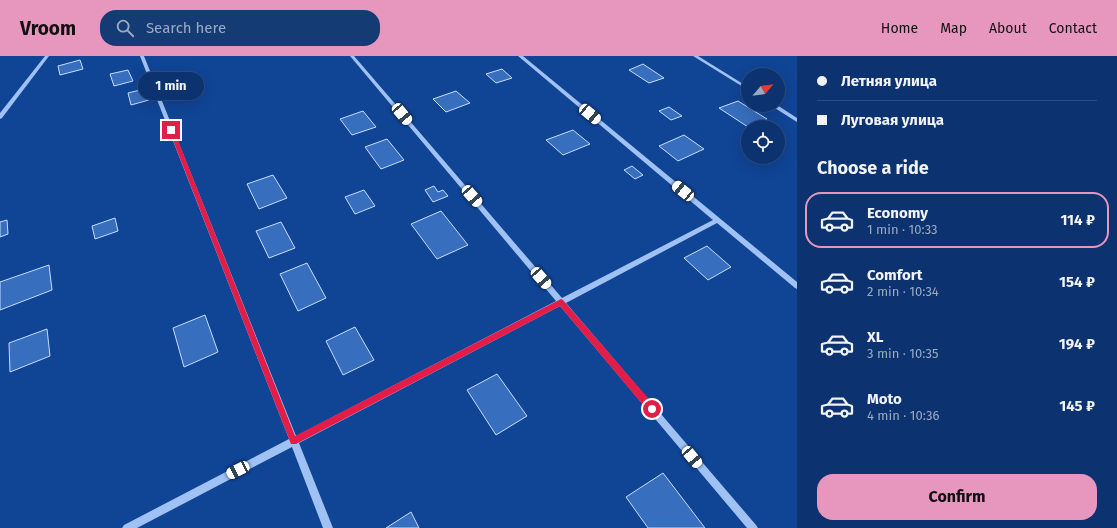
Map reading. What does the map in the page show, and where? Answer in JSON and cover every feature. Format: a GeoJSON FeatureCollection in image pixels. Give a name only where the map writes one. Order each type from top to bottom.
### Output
{"type":"FeatureCollection","features":[{"type":"Feature","properties":{"kind":"street"},"geometry":{"type":"LineString","coordinates":[[0,117],[47,56]]}},
{"type":"Feature","properties":{"kind":"street"},"geometry":{"type":"LineString","coordinates":[[142,56],[328,528]]}},
{"type":"Feature","properties":{"kind":"street"},"geometry":{"type":"LineString","coordinates":[[352,56],[753,528]]}},
{"type":"Feature","properties":{"kind":"street"},"geometry":{"type":"LineString","coordinates":[[520,56],[797,286]]}},
{"type":"Feature","properties":{"kind":"street"},"geometry":{"type":"LineString","coordinates":[[695,56],[741,86]]}},
{"type":"Feature","properties":{"kind":"street"},"geometry":{"type":"LineString","coordinates":[[0,107],[8,107]]}},
{"type":"Feature","properties":{"kind":"street"},"geometry":{"type":"LineString","coordinates":[[784,112],[797,120]]}},
{"type":"Feature","properties":{"kind":"street"},"geometry":{"type":"LineString","coordinates":[[127,528],[718,220]]}},
{"type":"Feature","properties":{"kind":"building"},"geometry":{"type":"Polygon","coordinates":[[[80,60],[83,69],[60,75],[58,66],[80,60]]]}},
{"type":"Feature","properties":{"kind":"building"},"geometry":{"type":"Polygon","coordinates":[[[643,64],[664,78],[649,83],[629,70],[643,64]]]}},
{"type":"Feature","properties":{"kind":"building"},"geometry":{"type":"Polygon","coordinates":[[[502,69],[512,78],[496,83],[486,74],[502,69]]]}},
{"type":"Feature","properties":{"kind":"building"},"geometry":{"type":"Polygon","coordinates":[[[128,70],[133,81],[114,86],[110,74],[128,70]]]}},
{"type":"Feature","properties":{"kind":"building"},"geometry":{"type":"Polygon","coordinates":[[[144,89],[149,100],[131,105],[128,93],[144,89]]]}},
{"type":"Feature","properties":{"kind":"building"},"geometry":{"type":"Polygon","coordinates":[[[456,91],[470,103],[446,112],[433,99],[456,91]]]}},
{"type":"Feature","properties":{"kind":"building"},"geometry":{"type":"Polygon","coordinates":[[[738,101],[741,103],[741,112],[756,112],[767,119],[741,120],[741,122],[719,108],[738,101]]]}},
{"type":"Feature","properties":{"kind":"building"},"geometry":{"type":"Polygon","coordinates":[[[669,107],[682,116],[671,120],[659,111],[669,107]]]}},
{"type":"Feature","properties":{"kind":"building"},"geometry":{"type":"Polygon","coordinates":[[[363,111],[376,127],[352,135],[340,119],[363,111]]]}},
{"type":"Feature","properties":{"kind":"building"},"geometry":{"type":"Polygon","coordinates":[[[573,130],[590,144],[563,155],[546,140],[573,130]]]}},
{"type":"Feature","properties":{"kind":"building"},"geometry":{"type":"Polygon","coordinates":[[[684,135],[704,149],[678,161],[659,146],[684,135]]]}},
{"type":"Feature","properties":{"kind":"building"},"geometry":{"type":"Polygon","coordinates":[[[387,139],[404,160],[381,169],[365,147],[387,139]]]}},
{"type":"Feature","properties":{"kind":"building"},"geometry":{"type":"Polygon","coordinates":[[[632,166],[643,175],[635,179],[624,170],[632,166]]]}},
{"type":"Feature","properties":{"kind":"building"},"geometry":{"type":"Polygon","coordinates":[[[273,175],[287,198],[259,209],[247,184],[273,175]]]}},
{"type":"Feature","properties":{"kind":"building"},"geometry":{"type":"Polygon","coordinates":[[[434,186],[438,192],[443,190],[448,196],[433,202],[425,190],[434,186]]]}},
{"type":"Feature","properties":{"kind":"building"},"geometry":{"type":"Polygon","coordinates":[[[364,190],[375,206],[355,214],[345,197],[364,190]]]}},
{"type":"Feature","properties":{"kind":"building"},"geometry":{"type":"Polygon","coordinates":[[[441,211],[468,245],[437,259],[411,224],[441,211]]]}},
{"type":"Feature","properties":{"kind":"building"},"geometry":{"type":"Polygon","coordinates":[[[115,218],[118,231],[95,239],[92,226],[115,218]]]}},
{"type":"Feature","properties":{"kind":"building"},"geometry":{"type":"Polygon","coordinates":[[[7,220],[8,234],[0,237],[0,222],[7,220]]]}},
{"type":"Feature","properties":{"kind":"building"},"geometry":{"type":"Polygon","coordinates":[[[281,222],[295,248],[269,258],[256,231],[281,222]]]}},
{"type":"Feature","properties":{"kind":"building"},"geometry":{"type":"Polygon","coordinates":[[[707,246],[731,267],[708,280],[684,258],[707,246]]]}},
{"type":"Feature","properties":{"kind":"building"},"geometry":{"type":"Polygon","coordinates":[[[307,263],[326,298],[298,311],[280,274],[307,263]]]}},
{"type":"Feature","properties":{"kind":"building"},"geometry":{"type":"Polygon","coordinates":[[[49,265],[52,290],[0,310],[0,282],[49,265]]]}},
{"type":"Feature","properties":{"kind":"building"},"geometry":{"type":"Polygon","coordinates":[[[205,315],[218,352],[184,367],[173,328],[205,315]]]}},
{"type":"Feature","properties":{"kind":"building"},"geometry":{"type":"Polygon","coordinates":[[[355,327],[374,360],[343,375],[326,341],[355,327]]]}},
{"type":"Feature","properties":{"kind":"building"},"geometry":{"type":"Polygon","coordinates":[[[47,329],[50,356],[10,372],[9,343],[47,329]]]}},
{"type":"Feature","properties":{"kind":"building"},"geometry":{"type":"Polygon","coordinates":[[[497,374],[527,416],[496,435],[467,390],[497,374]]]}},
{"type":"Feature","properties":{"kind":"building"},"geometry":{"type":"Polygon","coordinates":[[[663,473],[705,528],[648,528],[626,497],[663,473]]]}},
{"type":"Feature","properties":{"kind":"building"},"geometry":{"type":"Polygon","coordinates":[[[411,512],[419,528],[386,528],[411,512]]]}},
{"type":"Feature","properties":{"kind":"route"},"geometry":{"type":"LineString","coordinates":[[171,130],[294,441],[561,302],[652,409]]}}]}
